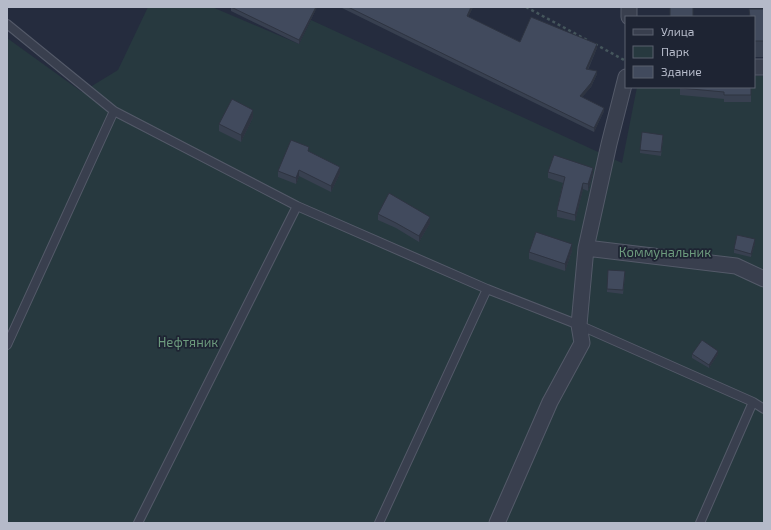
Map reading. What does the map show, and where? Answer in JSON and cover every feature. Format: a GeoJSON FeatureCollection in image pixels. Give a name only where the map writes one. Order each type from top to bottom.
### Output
{"type":"FeatureCollection","features":[{"type":"Feature","properties":{"kind":"street"},"geometry":{"type":"LineString","coordinates":[[497,523],[550,402],[582,343],[580,325],[586,248],[609,144],[625,81]]}},
{"type":"Feature","properties":{"kind":"street"},"geometry":{"type":"LineString","coordinates":[[586,248],[736,266],[764,279]]}},
{"type":"Feature","properties":{"kind":"lane"},"geometry":{"type":"LineString","coordinates":[[7,24],[114,111],[298,206],[487,290],[580,325],[764,408]]}},
{"type":"Feature","properties":{"kind":"lane"},"geometry":{"type":"LineString","coordinates":[[7,345],[114,111]]}},
{"type":"Feature","properties":{"kind":"lane"},"geometry":{"type":"LineString","coordinates":[[138,523],[298,206]]}},
{"type":"Feature","properties":{"kind":"lane"},"geometry":{"type":"LineString","coordinates":[[379,523],[487,290]]}},
{"type":"Feature","properties":{"kind":"lane"},"geometry":{"type":"LineString","coordinates":[[700,523],[753,402]]}},
{"type":"Feature","properties":{"kind":"path"},"geometry":{"type":"LineString","coordinates":[[526,7],[625,60]]}},
{"type":"Feature","properties":{"kind":"green space","name":"Нефтяник"},"geometry":{"type":"Polygon","coordinates":[[[148,7],[212,7],[299,44],[311,20],[622,163],[637,88],[755,88],[755,76],[764,76],[764,523],[7,523],[7,38],[82,92],[118,70],[148,7]]]}},
{"type":"Feature","properties":{"kind":"building"},"geometry":{"type":"Polygon","coordinates":[[[231,7],[316,7],[299,40],[231,7]]]}},
{"type":"Feature","properties":{"kind":"building"},"geometry":{"type":"Polygon","coordinates":[[[348,7],[471,7],[467,16],[520,42],[531,17],[597,44],[586,69],[597,71],[591,83],[580,96],[604,108],[594,128],[348,7]]]}},
{"type":"Feature","properties":{"kind":"building"},"geometry":{"type":"Polygon","coordinates":[[[670,7],[693,7],[693,16],[670,16],[670,7]]]}},
{"type":"Feature","properties":{"kind":"building"},"geometry":{"type":"Polygon","coordinates":[[[749,9],[764,9],[764,41],[755,41],[755,16],[750,16],[749,9]]]}},
{"type":"Feature","properties":{"kind":"building"},"geometry":{"type":"Polygon","coordinates":[[[680,88],[751,88],[751,95],[724,95],[724,92],[680,88]]]}},
{"type":"Feature","properties":{"kind":"building"},"geometry":{"type":"Polygon","coordinates":[[[232,99],[253,110],[241,135],[219,124],[232,99]]]}},
{"type":"Feature","properties":{"kind":"building"},"geometry":{"type":"Polygon","coordinates":[[[642,132],[663,135],[661,152],[640,150],[642,132]]]}},
{"type":"Feature","properties":{"kind":"building"},"geometry":{"type":"Polygon","coordinates":[[[291,140],[309,147],[308,151],[340,167],[331,186],[299,170],[296,178],[278,171],[291,140]]]}},
{"type":"Feature","properties":{"kind":"building"},"geometry":{"type":"Polygon","coordinates":[[[554,155],[593,168],[588,184],[583,183],[575,215],[557,210],[565,177],[548,172],[554,155]]]}},
{"type":"Feature","properties":{"kind":"building"},"geometry":{"type":"Polygon","coordinates":[[[389,193],[430,217],[419,236],[378,214],[389,193]]]}},
{"type":"Feature","properties":{"kind":"building"},"geometry":{"type":"Polygon","coordinates":[[[536,232],[572,244],[565,264],[529,252],[536,232]]]}},
{"type":"Feature","properties":{"kind":"building"},"geometry":{"type":"Polygon","coordinates":[[[737,235],[755,239],[751,254],[734,249],[737,235]]]}},
{"type":"Feature","properties":{"kind":"building"},"geometry":{"type":"Polygon","coordinates":[[[608,270],[625,271],[623,290],[607,289],[608,270]]]}},
{"type":"Feature","properties":{"kind":"building"},"geometry":{"type":"Polygon","coordinates":[[[702,340],[718,351],[709,365],[692,354],[702,340]]]}},
{"type":"Feature","properties":{"kind":"park label","name":"Коммунальник"},"geometry":{"type":"Point","coordinates":[665,252]}}]}
